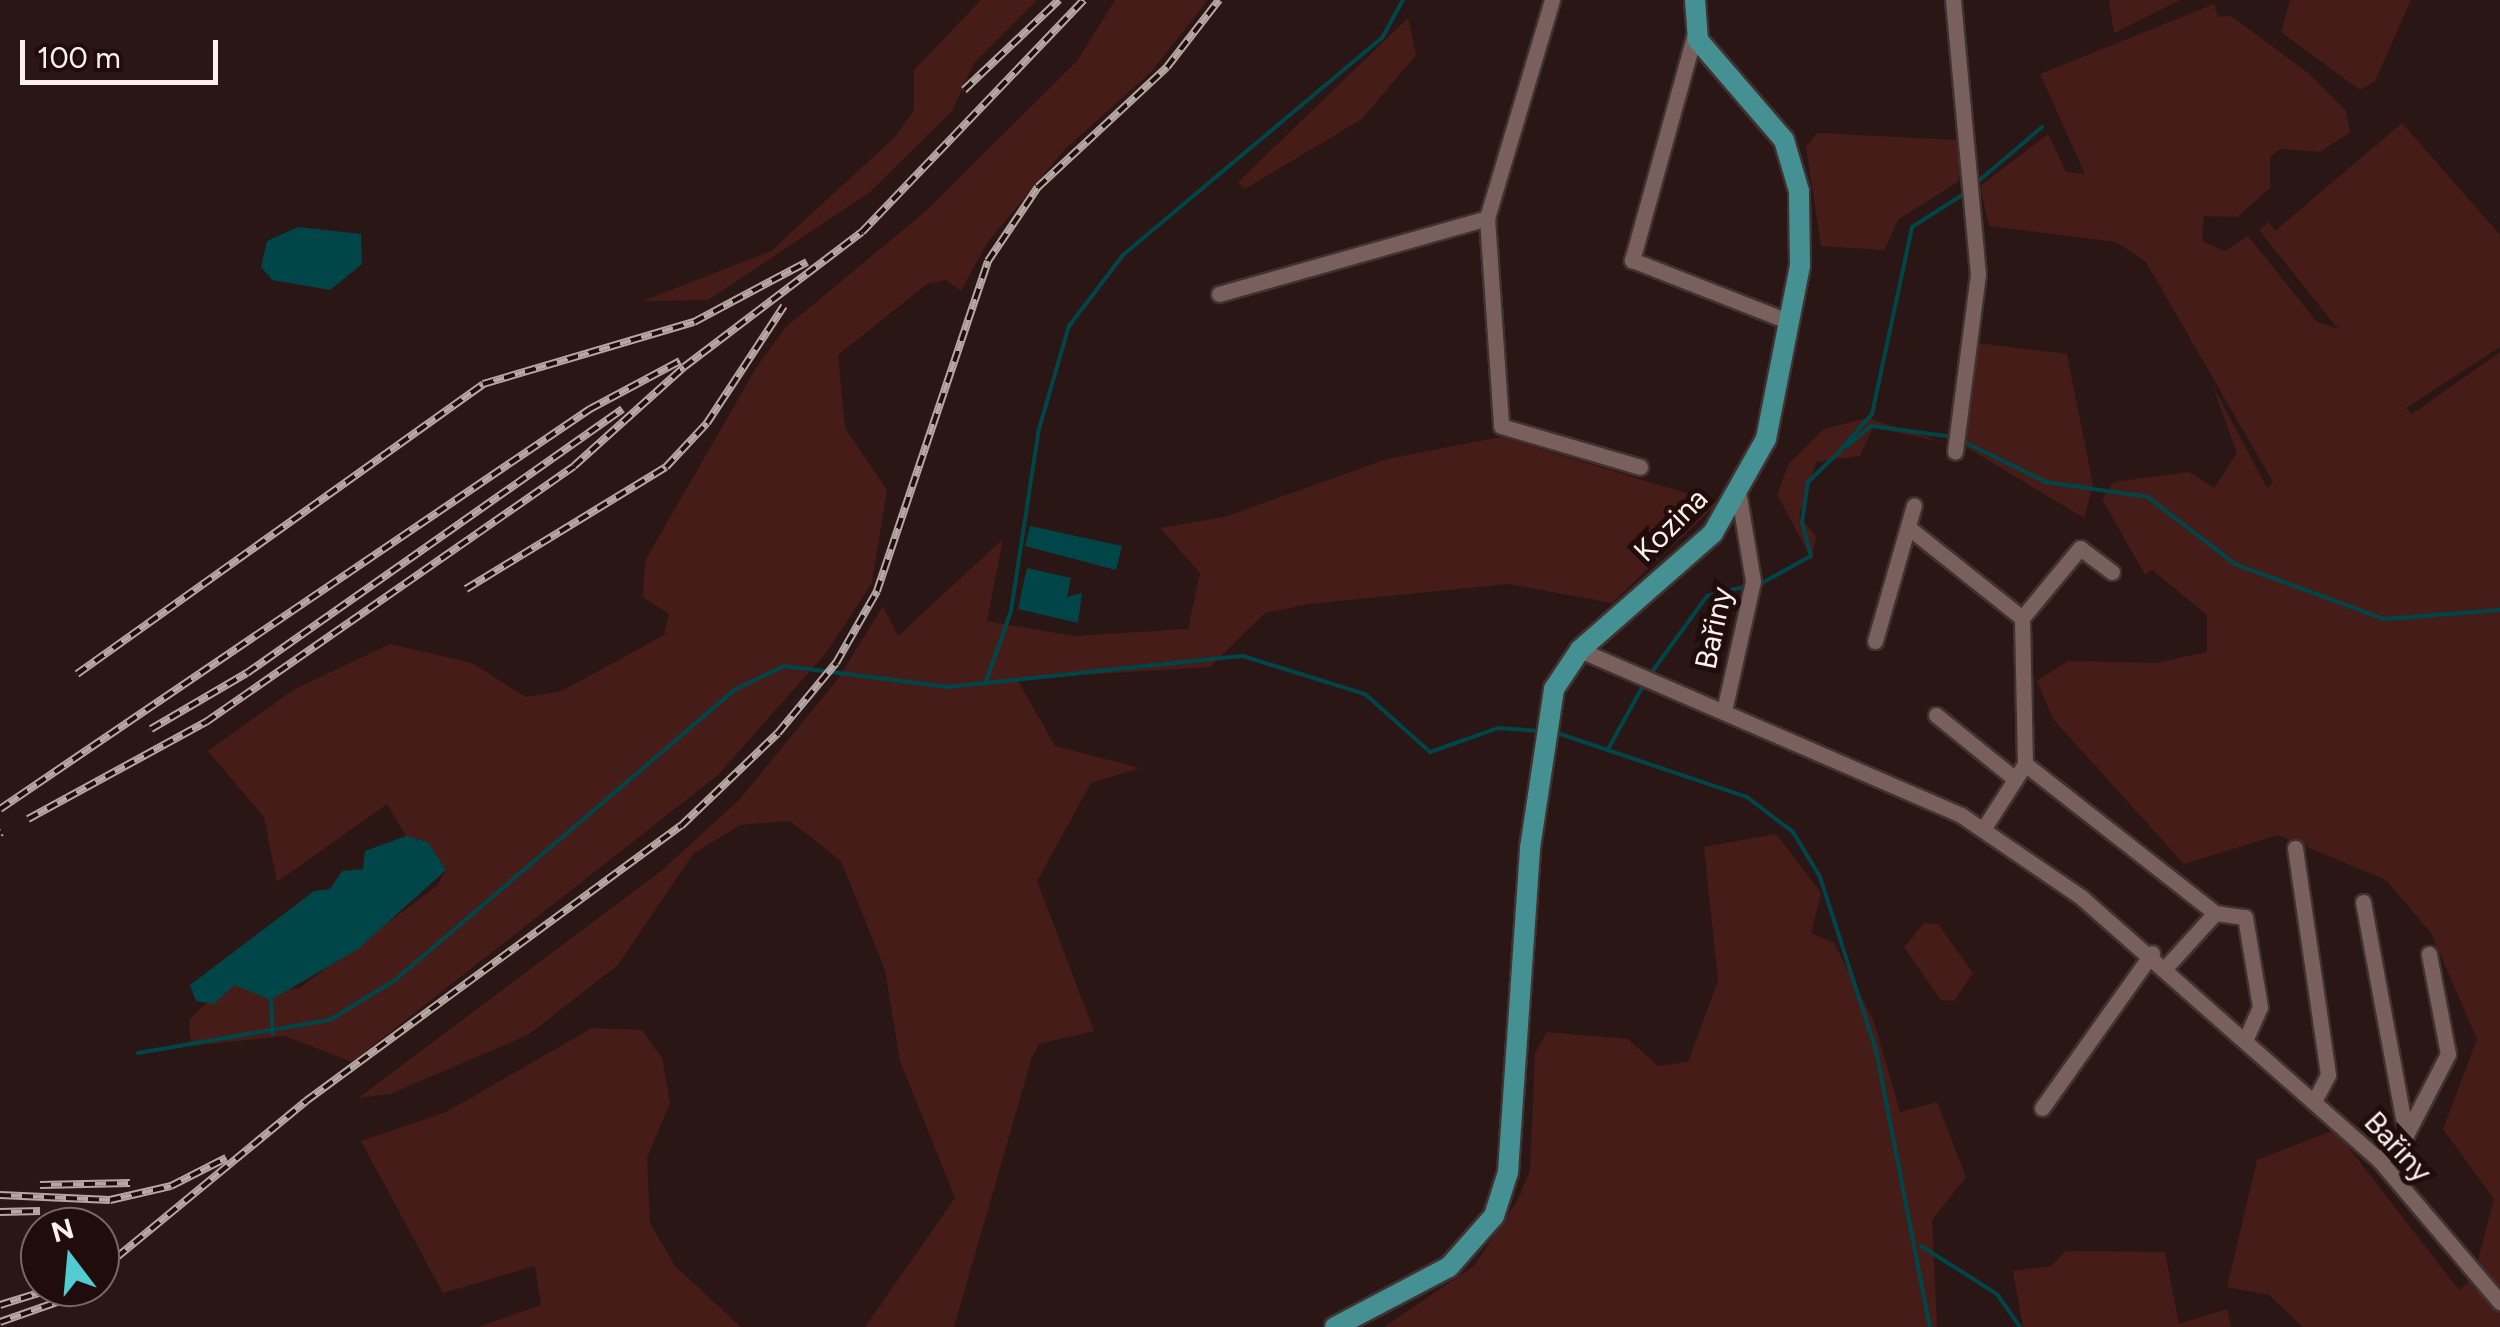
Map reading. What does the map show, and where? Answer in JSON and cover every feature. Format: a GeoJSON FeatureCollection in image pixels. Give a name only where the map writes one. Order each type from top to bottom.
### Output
{"type":"FeatureCollection","features":[{"type":"Feature","properties":{"kind":"main road"},"geometry":{"type":"LineString","coordinates":[[1695,0],[1695,33]]}},
{"type":"Feature","properties":{"kind":"main road","name":"Kozina"},"geometry":{"type":"LineString","coordinates":[[1335,1327],[1462,1257],[1504,1190],[1546,731],[1558,677],[1580,650],[1713,533],[1739,496],[1766,440],[1790,322],[1802,226],[1792,160],[1695,33]]}},
{"type":"Feature","properties":{"kind":"street","name":"Kozina"},"geometry":{"type":"LineString","coordinates":[[1552,0],[1487,218],[1501,426],[1640,468]]}},
{"type":"Feature","properties":{"kind":"street"},"geometry":{"type":"LineString","coordinates":[[1953,0],[1978,274],[1955,452]]}},
{"type":"Feature","properties":{"kind":"street"},"geometry":{"type":"LineString","coordinates":[[1695,33],[1632,260],[1790,322]]}},
{"type":"Feature","properties":{"kind":"street"},"geometry":{"type":"LineString","coordinates":[[1218,294],[1487,218]]}},
{"type":"Feature","properties":{"kind":"street","name":"Bařiny"},"geometry":{"type":"LineString","coordinates":[[1724,711],[1753,581],[1739,496]]}},
{"type":"Feature","properties":{"kind":"street"},"geometry":{"type":"LineString","coordinates":[[1875,641],[1914,504]]}},
{"type":"Feature","properties":{"kind":"street"},"geometry":{"type":"LineString","coordinates":[[1909,528],[2022,618]]}},
{"type":"Feature","properties":{"kind":"street"},"geometry":{"type":"LineString","coordinates":[[1984,828],[2026,764],[2022,618],[2080,548],[2112,572]]}},
{"type":"Feature","properties":{"kind":"street","name":"Bařiny"},"geometry":{"type":"LineString","coordinates":[[1580,650],[1984,828],[2152,953],[2379,1160],[2500,1302]]}},
{"type":"Feature","properties":{"kind":"street"},"geometry":{"type":"LineString","coordinates":[[1936,715],[2015,779]]}},
{"type":"Feature","properties":{"kind":"street"},"geometry":{"type":"LineString","coordinates":[[2026,764],[2216,913],[2245,916],[2260,1007],[2246,1039]]}},
{"type":"Feature","properties":{"kind":"street"},"geometry":{"type":"LineString","coordinates":[[2295,848],[2328,1075],[2314,1101]]}},
{"type":"Feature","properties":{"kind":"street"},"geometry":{"type":"LineString","coordinates":[[2363,902],[2406,1134]]}},
{"type":"Feature","properties":{"kind":"street"},"geometry":{"type":"LineString","coordinates":[[2167,966],[2216,913]]}},
{"type":"Feature","properties":{"kind":"street"},"geometry":{"type":"LineString","coordinates":[[2042,1108],[2152,953]]}},
{"type":"Feature","properties":{"kind":"street"},"geometry":{"type":"LineString","coordinates":[[2379,1160],[2406,1134],[2448,1054],[2429,954]]}},
{"type":"Feature","properties":{"kind":"shaded area"},"geometry":{"type":"Polygon","coordinates":[[[981,0],[1037,0],[974,63],[952,111],[870,192],[708,300],[643,301],[771,251],[895,137],[914,110],[914,70],[981,0]]]}},
{"type":"Feature","properties":{"kind":"shaded area"},"geometry":{"type":"Polygon","coordinates":[[[1115,0],[1208,0],[1151,72],[1063,151],[987,243],[961,291],[946,280],[927,284],[838,355],[845,428],[887,490],[872,583],[826,653],[718,775],[352,1062],[285,1036],[191,1046],[189,1020],[203,1006],[234,985],[298,989],[437,886],[446,870],[428,842],[406,836],[387,804],[277,882],[264,817],[208,751],[293,690],[390,644],[472,663],[526,697],[562,691],[664,635],[669,614],[643,597],[645,561],[756,368],[786,327],[926,211],[1077,61],[1115,0]]]}},
{"type":"Feature","properties":{"kind":"shaded area"},"geometry":{"type":"Polygon","coordinates":[[[2109,0],[2180,0],[2114,33],[2109,0]]]}},
{"type":"Feature","properties":{"kind":"shaded area"},"geometry":{"type":"Polygon","coordinates":[[[2290,0],[2411,0],[2375,81],[2360,90],[2281,32],[2290,0]]]}},
{"type":"Feature","properties":{"kind":"shaded area"},"geometry":{"type":"Polygon","coordinates":[[[2214,4],[2218,17],[2231,16],[2307,72],[2346,111],[2350,132],[2320,152],[2280,149],[2270,157],[2270,188],[2237,217],[2204,216],[2202,241],[2225,251],[2248,236],[2317,322],[2338,329],[2259,230],[2268,222],[2275,231],[2402,123],[2500,235],[2500,347],[2406,408],[2412,414],[2500,352],[2500,1327],[2303,1327],[2269,1295],[2227,1287],[2257,1160],[2335,1130],[2459,1290],[2473,1279],[2494,1199],[2443,1129],[2477,1039],[2431,933],[2386,880],[2278,835],[2184,864],[2053,719],[2037,681],[2068,661],[2156,663],[2207,652],[2207,615],[2152,570],[2145,575],[2102,499],[2114,482],[2189,472],[2214,488],[2237,453],[2212,384],[2267,488],[2273,482],[2146,262],[2116,242],[1989,226],[1980,186],[2048,134],[2066,172],[2085,174],[2040,74],[2214,4]]]}},
{"type":"Feature","properties":{"kind":"shaded area"},"geometry":{"type":"Polygon","coordinates":[[[1408,18],[1416,55],[1362,119],[1245,189],[1238,182],[1408,18]]]}},
{"type":"Feature","properties":{"kind":"shaded area"},"geometry":{"type":"Polygon","coordinates":[[[1817,133],[1958,140],[1959,181],[1898,220],[1884,250],[1821,246],[1806,147],[1817,133]]]}},
{"type":"Feature","properties":{"kind":"shaded area"},"geometry":{"type":"Polygon","coordinates":[[[1977,343],[2067,354],[2093,485],[2084,518],[1961,444],[1977,343]]]}},
{"type":"Feature","properties":{"kind":"shaded area"},"geometry":{"type":"Polygon","coordinates":[[[1867,418],[1946,443],[1873,427],[1860,456],[1816,462],[1799,516],[1816,536],[1812,560],[1777,494],[1789,463],[1824,429],[1867,418]]]}},
{"type":"Feature","properties":{"kind":"shaded area"},"geometry":{"type":"Polygon","coordinates":[[[1501,437],[1718,503],[1612,603],[1508,584],[1309,604],[1265,613],[1210,667],[1017,679],[1055,746],[1140,768],[1091,783],[1037,881],[1094,1031],[1039,1044],[1032,1057],[954,1327],[865,1327],[955,1198],[900,1061],[885,970],[841,861],[790,821],[740,825],[693,854],[618,965],[528,1035],[390,1094],[358,1098],[661,871],[739,800],[838,679],[883,606],[898,636],[1003,539],[987,621],[1073,636],[1188,629],[1200,573],[1160,528],[1224,517],[1387,459],[1501,437]]]}},
{"type":"Feature","properties":{"kind":"shaded area"},"geometry":{"type":"Polygon","coordinates":[[[1776,834],[1821,893],[1811,933],[1834,943],[1874,1022],[1900,1112],[1937,1102],[1966,1177],[1932,1220],[1937,1327],[1384,1327],[1474,1266],[1517,1201],[1530,1171],[1535,1053],[1547,1032],[1628,1039],[1658,1066],[1688,1062],[1718,981],[1704,847],[1776,834]]]}},
{"type":"Feature","properties":{"kind":"shaded area"},"geometry":{"type":"Polygon","coordinates":[[[1924,923],[1938,924],[1973,973],[1954,1001],[1941,1000],[1904,947],[1924,923]]]}},
{"type":"Feature","properties":{"kind":"shaded area"},"geometry":{"type":"Polygon","coordinates":[[[592,1028],[642,1030],[662,1058],[670,1103],[647,1158],[650,1223],[675,1266],[741,1327],[478,1327],[541,1305],[535,1266],[443,1293],[361,1141],[446,1112],[592,1028]]]}},
{"type":"Feature","properties":{"kind":"shaded area"},"geometry":{"type":"Polygon","coordinates":[[[2066,1251],[2165,1252],[2179,1324],[2227,1309],[2231,1327],[2023,1327],[2013,1271],[2051,1266],[2066,1251]]]}},
{"type":"Feature","properties":{"kind":"water"},"geometry":{"type":"Polygon","coordinates":[[[298,227],[361,234],[362,264],[330,290],[272,280],[261,267],[267,241],[298,227]]]}},
{"type":"Feature","properties":{"kind":"water"},"geometry":{"type":"Polygon","coordinates":[[[1030,526],[1122,546],[1116,570],[1025,546],[1030,526]]]}},
{"type":"Feature","properties":{"kind":"water"},"geometry":{"type":"Polygon","coordinates":[[[1027,568],[1071,578],[1067,597],[1082,593],[1078,623],[1018,609],[1027,568]]]}},
{"type":"Feature","properties":{"kind":"water"},"geometry":{"type":"Polygon","coordinates":[[[406,836],[428,842],[446,870],[358,949],[271,1000],[234,985],[214,1004],[196,1001],[190,985],[314,891],[330,889],[342,871],[363,869],[365,851],[406,836]]]}},
{"type":"Feature","properties":{"kind":"waterway"},"geometry":{"type":"LineString","coordinates":[[985,684],[1011,611],[1039,429],[1069,326],[1123,255],[1382,38],[1403,0]]}},
{"type":"Feature","properties":{"kind":"waterway"},"geometry":{"type":"LineString","coordinates":[[1975,184],[2042,127]]}},
{"type":"Feature","properties":{"kind":"waterway"},"geometry":{"type":"LineString","coordinates":[[1837,454],[1872,414],[1912,227],[1964,194]]}},
{"type":"Feature","properties":{"kind":"waterway"},"geometry":{"type":"LineString","coordinates":[[1847,446],[1871,426],[1954,437]]}},
{"type":"Feature","properties":{"kind":"waterway"},"geometry":{"type":"LineString","coordinates":[[1960,440],[2046,482],[2148,497],[2235,564],[2384,619],[2500,610]]}},
{"type":"Feature","properties":{"kind":"waterway"},"geometry":{"type":"LineString","coordinates":[[1760,584],[1811,556],[1802,522],[1808,482],[1836,455]]}},
{"type":"Feature","properties":{"kind":"waterway"},"geometry":{"type":"LineString","coordinates":[[1649,676],[1707,596],[1747,586]]}},
{"type":"Feature","properties":{"kind":"waterway"},"geometry":{"type":"LineString","coordinates":[[138,1053],[330,1020],[395,980],[734,690],[784,666],[947,687],[1243,656],[1365,694],[1430,752],[1498,728],[1538,731]]}},
{"type":"Feature","properties":{"kind":"waterway"},"geometry":{"type":"LineString","coordinates":[[1608,749],[1644,684]]}},
{"type":"Feature","properties":{"kind":"waterway"},"geometry":{"type":"LineString","coordinates":[[1557,733],[1747,797],[1793,832],[1820,877],[1876,1050],[1930,1327]]}},
{"type":"Feature","properties":{"kind":"waterway"},"geometry":{"type":"LineString","coordinates":[[271,1000],[273,1034]]}},
{"type":"Feature","properties":{"kind":"waterway"},"geometry":{"type":"LineString","coordinates":[[1921,1246],[1997,1294],[2020,1327]]}},
{"type":"Feature","properties":{"kind":"railway"},"geometry":{"type":"LineString","coordinates":[[964,90],[1059,0]]}},
{"type":"Feature","properties":{"kind":"railway"},"geometry":{"type":"LineString","coordinates":[[28,819],[206,722],[574,466],[684,367],[862,232],[1084,0]]}},
{"type":"Feature","properties":{"kind":"railway"},"geometry":{"type":"LineString","coordinates":[[120,1254],[306,1101],[681,826],[778,733],[836,663],[877,591],[988,261],[1038,187],[1167,67],[1219,0]]}},
{"type":"Feature","properties":{"kind":"railway"},"geometry":{"type":"LineString","coordinates":[[77,674],[483,384],[694,322],[807,262]]}},
{"type":"Feature","properties":{"kind":"railway"},"geometry":{"type":"LineString","coordinates":[[466,589],[666,467],[707,423],[784,306]]}},
{"type":"Feature","properties":{"kind":"railway"},"geometry":{"type":"LineString","coordinates":[[0,809],[590,409],[680,361]]}},
{"type":"Feature","properties":{"kind":"railway"},"geometry":{"type":"LineString","coordinates":[[151,729],[247,673],[623,409]]}},
{"type":"Feature","properties":{"kind":"railway"},"geometry":{"type":"LineString","coordinates":[[0,1195],[110,1200],[171,1186],[226,1158]]}},
{"type":"Feature","properties":{"kind":"railway"},"geometry":{"type":"LineString","coordinates":[[40,1185],[130,1183]]}},
{"type":"Feature","properties":{"kind":"railway"},"geometry":{"type":"LineString","coordinates":[[0,1212],[20,1212]]}},
{"type":"Feature","properties":{"kind":"railway"},"geometry":{"type":"LineString","coordinates":[[0,1305],[20,1299]]}},
{"type":"Feature","properties":{"kind":"railway"},"geometry":{"type":"LineString","coordinates":[[0,1322],[43,1307]]}}]}
